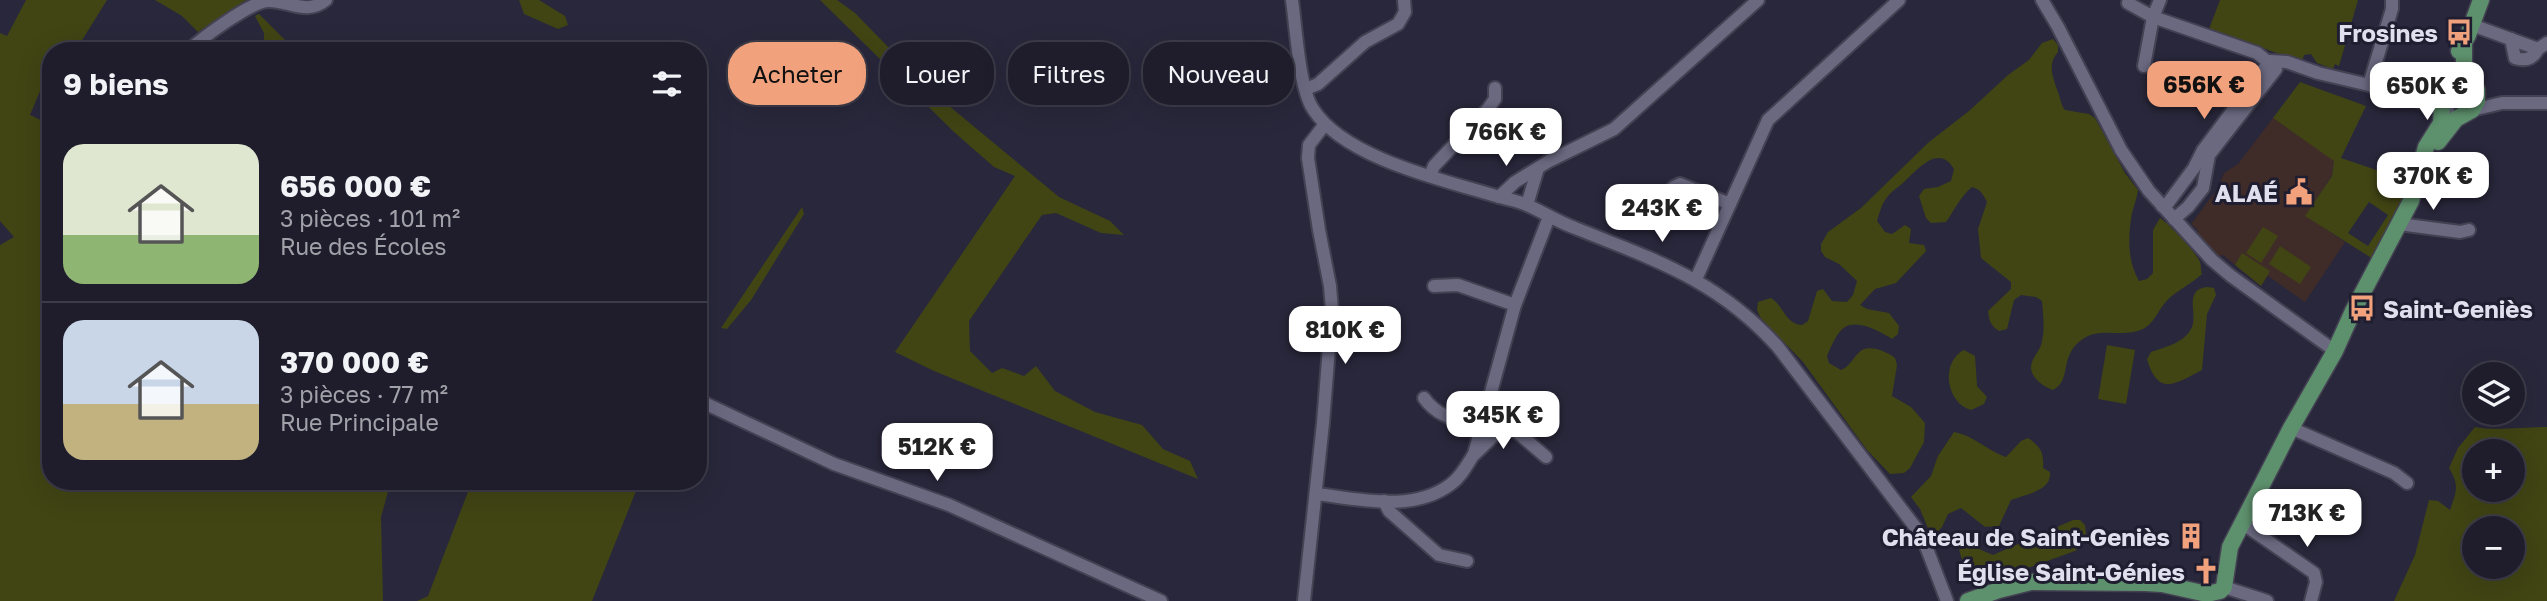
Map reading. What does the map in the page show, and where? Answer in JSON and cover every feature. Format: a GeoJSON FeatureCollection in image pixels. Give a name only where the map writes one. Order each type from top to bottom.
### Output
{"type":"FeatureCollection","features":[{"type":"Feature","properties":{"kind":"main road"},"geometry":{"type":"LineString","coordinates":[[1968,601],[2031,582],[2162,584],[2207,594],[2220,591],[2227,594],[2230,547],[2291,428],[2335,351],[2399,224],[2416,188],[2423,160],[2456,120],[2452,102],[2459,51],[2464,45],[2481,0]]}},
{"type":"Feature","properties":{"kind":"main road"},"geometry":{"type":"LineString","coordinates":[[2452,102],[2477,100],[2474,86],[2464,66],[2464,45]]}},
{"type":"Feature","properties":{"kind":"main road"},"geometry":{"type":"LineString","coordinates":[[2452,102],[2461,78],[2474,86]]}},
{"type":"Feature","properties":{"kind":"street"},"geometry":{"type":"LineString","coordinates":[[201,42],[256,4],[279,1],[308,8],[326,0]]}},
{"type":"Feature","properties":{"kind":"street"},"geometry":{"type":"LineString","coordinates":[[1292,0],[1306,89],[1313,110],[1334,133],[1349,143],[1397,165],[1527,205],[1549,217],[1627,247],[1696,279],[1742,312],[1778,347],[1922,536],[1947,601]]}},
{"type":"Feature","properties":{"kind":"street"},"geometry":{"type":"LineString","coordinates":[[1306,89],[1318,84],[1365,42],[1398,24],[1405,12],[1404,0]]}},
{"type":"Feature","properties":{"kind":"street"},"geometry":{"type":"LineString","coordinates":[[1696,279],[1768,120],[1899,0]]}},
{"type":"Feature","properties":{"kind":"street"},"geometry":{"type":"LineString","coordinates":[[2042,0],[2133,171],[2162,206],[2212,260],[2231,276],[2335,351]]}},
{"type":"Feature","properties":{"kind":"street"},"geometry":{"type":"LineString","coordinates":[[2144,66],[2153,17],[2160,0]]}},
{"type":"Feature","properties":{"kind":"street"},"geometry":{"type":"LineString","coordinates":[[2369,85],[2392,9],[2392,0]]}},
{"type":"Feature","properties":{"kind":"street"},"geometry":{"type":"LineString","coordinates":[[1499,197],[1515,182],[1538,168],[1614,129],[1753,2]]}},
{"type":"Feature","properties":{"kind":"street"},"geometry":{"type":"LineString","coordinates":[[2128,3],[2153,17],[2256,53],[2273,65]]}},
{"type":"Feature","properties":{"kind":"street"},"geometry":{"type":"LineString","coordinates":[[2472,25],[2511,39],[2543,46]]}},
{"type":"Feature","properties":{"kind":"street"},"geometry":{"type":"LineString","coordinates":[[2174,219],[2203,188],[2199,170],[2203,150],[2273,65],[2287,62],[2414,99],[2502,103],[2547,101]]}},
{"type":"Feature","properties":{"kind":"street"},"geometry":{"type":"LineString","coordinates":[[2474,86],[2502,103]]}},
{"type":"Feature","properties":{"kind":"street"},"geometry":{"type":"LineString","coordinates":[[1430,176],[1434,166],[1488,109],[1495,99],[1495,88]]}},
{"type":"Feature","properties":{"kind":"street"},"geometry":{"type":"LineString","coordinates":[[2414,99],[2430,97],[2452,102]]}},
{"type":"Feature","properties":{"kind":"street"},"geometry":{"type":"LineString","coordinates":[[1304,601],[1332,310],[1308,158],[1309,145],[1325,124]]}},
{"type":"Feature","properties":{"kind":"street"},"geometry":{"type":"LineString","coordinates":[[1527,205],[1538,168]]}},
{"type":"Feature","properties":{"kind":"street"},"geometry":{"type":"LineString","coordinates":[[2162,206],[2199,170]]}},
{"type":"Feature","properties":{"kind":"street"},"geometry":{"type":"LineString","coordinates":[[1636,221],[1680,184],[1730,204]]}},
{"type":"Feature","properties":{"kind":"street"},"geometry":{"type":"LineString","coordinates":[[1475,454],[1515,305],[1549,217]]}},
{"type":"Feature","properties":{"kind":"street"},"geometry":{"type":"LineString","coordinates":[[2399,224],[2460,232],[2469,230]]}},
{"type":"Feature","properties":{"kind":"street"},"geometry":{"type":"LineString","coordinates":[[1434,286],[1458,285],[1515,305]]}},
{"type":"Feature","properties":{"kind":"street"},"geometry":{"type":"LineString","coordinates":[[1424,398],[1431,408],[1441,415],[1481,427]]}},
{"type":"Feature","properties":{"kind":"street"},"geometry":{"type":"LineString","coordinates":[[707,404],[834,464],[949,505],[1161,601]]}},
{"type":"Feature","properties":{"kind":"street"},"geometry":{"type":"LineString","coordinates":[[1487,406],[1546,457]]}},
{"type":"Feature","properties":{"kind":"street"},"geometry":{"type":"LineString","coordinates":[[1316,495],[1405,502],[1422,499],[1462,474],[1475,454],[1507,423]]}},
{"type":"Feature","properties":{"kind":"street"},"geometry":{"type":"LineString","coordinates":[[2291,428],[2393,473],[2407,482]]}},
{"type":"Feature","properties":{"kind":"street"},"geometry":{"type":"LineString","coordinates":[[1384,501],[1390,511],[1439,555],[1467,561]]}},
{"type":"Feature","properties":{"kind":"street"},"geometry":{"type":"LineString","coordinates":[[2242,523],[2314,573],[2316,582],[2311,601]]}},
{"type":"Feature","properties":{"kind":"street"},"geometry":{"type":"LineString","coordinates":[[2227,594],[2267,601]]}},
{"type":"Feature","properties":{"kind":"shaded area"},"geometry":{"type":"Polygon","coordinates":[[[2273,118],[2334,160],[2332,175],[2306,216],[2345,242],[2305,302],[2268,276],[2261,286],[2223,255],[2218,256],[2197,235],[2198,230],[2191,224],[2218,188],[2224,173],[2238,164],[2273,118]]]}},
{"type":"Feature","properties":{"kind":"green space"},"geometry":{"type":"Polygon","coordinates":[[[26,0],[107,0],[81,42],[42,42],[42,86],[30,115],[42,121],[42,490],[388,490],[381,517],[383,601],[0,601],[0,245],[14,237],[0,221],[0,33],[7,36],[26,0]]]}},
{"type":"Feature","properties":{"kind":"green space"},"geometry":{"type":"Polygon","coordinates":[[[155,0],[246,0],[198,32],[182,16],[155,0]]]}},
{"type":"Feature","properties":{"kind":"green space"},"geometry":{"type":"Polygon","coordinates":[[[519,0],[539,0],[565,16],[568,25],[558,29],[524,14],[519,0]]]}},
{"type":"Feature","properties":{"kind":"green space"},"geometry":{"type":"Polygon","coordinates":[[[820,0],[837,0],[855,13],[883,42],[880,42],[880,59],[866,42],[863,42],[820,0]]]}},
{"type":"Feature","properties":{"kind":"green space"},"geometry":{"type":"Polygon","coordinates":[[[2220,0],[2358,0],[2339,66],[2335,64],[2333,69],[2317,63],[2311,54],[2304,55],[2302,62],[2209,29],[2220,0]]]}},
{"type":"Feature","properties":{"kind":"green space"},"geometry":{"type":"Polygon","coordinates":[[[259,14],[287,42],[264,42],[264,33],[255,16],[259,14]]]}},
{"type":"Feature","properties":{"kind":"green space"},"geometry":{"type":"Polygon","coordinates":[[[2053,39],[2058,45],[2058,52],[2052,62],[2052,73],[2065,110],[2089,114],[2095,118],[2125,173],[2138,190],[2129,239],[2132,265],[2139,281],[2147,279],[2153,273],[2153,230],[2160,218],[2193,252],[2200,262],[2202,274],[2168,300],[2143,329],[2127,333],[2095,334],[2080,341],[2070,354],[2062,381],[2053,390],[2036,379],[2031,367],[2043,336],[2042,301],[2036,297],[2021,295],[2014,300],[2007,329],[1999,331],[1992,325],[1988,311],[2011,289],[2011,282],[1981,258],[1978,229],[1987,202],[1981,192],[1972,187],[1946,222],[1931,223],[1926,218],[1919,196],[1924,189],[1951,181],[1954,169],[1942,158],[1929,161],[1887,197],[1877,221],[1885,232],[1892,234],[1905,225],[1911,229],[1909,243],[1924,245],[1926,251],[1896,283],[1875,289],[1860,305],[1889,313],[1899,326],[1898,334],[1892,339],[1870,327],[1851,325],[1839,333],[1827,356],[1829,363],[1841,370],[1859,352],[1870,348],[1895,358],[1897,365],[1892,396],[1911,407],[1925,423],[1924,442],[1910,468],[1904,473],[1890,474],[1867,450],[1803,362],[1760,317],[1758,302],[1771,298],[1788,318],[1802,325],[1808,321],[1817,291],[1823,289],[1832,301],[1847,302],[1853,295],[1857,281],[1821,251],[1821,244],[1828,232],[1861,208],[1929,142],[2029,60],[2042,43],[2053,39]]]}},
{"type":"Feature","properties":{"kind":"green space"},"geometry":{"type":"Polygon","coordinates":[[[2300,82],[2366,106],[2341,158],[2409,181],[2373,259],[2305,216],[2332,176],[2334,161],[2273,118],[2300,82]],[[2369,202],[2348,233],[2368,246],[2388,215],[2369,202]]]}},
{"type":"Feature","properties":{"kind":"green space"},"geometry":{"type":"Polygon","coordinates":[[[927,105],[948,105],[1059,197],[1110,221],[1124,235],[1101,233],[1056,213],[1042,215],[969,321],[970,351],[992,373],[1002,368],[1024,376],[1036,366],[1055,391],[1095,412],[1142,425],[1163,449],[1190,461],[1198,479],[934,371],[895,352],[1015,176],[994,167],[927,105]]]}},
{"type":"Feature","properties":{"kind":"green space"},"geometry":{"type":"Polygon","coordinates":[[[802,207],[804,214],[751,300],[727,329],[721,328],[802,207]]]}},
{"type":"Feature","properties":{"kind":"green space"},"geometry":{"type":"Polygon","coordinates":[[[2263,227],[2278,236],[2261,263],[2246,253],[2263,227]]]}},
{"type":"Feature","properties":{"kind":"green space"},"geometry":{"type":"Polygon","coordinates":[[[2280,246],[2311,267],[2300,284],[2269,264],[2280,246]]]}},
{"type":"Feature","properties":{"kind":"green space"},"geometry":{"type":"Polygon","coordinates":[[[2242,253],[2270,271],[2261,286],[2235,265],[2242,253]]]}},
{"type":"Feature","properties":{"kind":"green space"},"geometry":{"type":"Polygon","coordinates":[[[2214,288],[2216,295],[2207,314],[2202,370],[2175,383],[2162,383],[2151,371],[2147,359],[2151,352],[2185,337],[2192,327],[2193,297],[2200,289],[2214,288]]]}},
{"type":"Feature","properties":{"kind":"green space"},"geometry":{"type":"Polygon","coordinates":[[[2107,345],[2135,350],[2126,404],[2098,399],[2107,345]]]}},
{"type":"Feature","properties":{"kind":"green space"},"geometry":{"type":"Polygon","coordinates":[[[1964,350],[1975,356],[1977,386],[1987,397],[1984,404],[1971,410],[1956,399],[1949,382],[1951,363],[1964,350]]]}},
{"type":"Feature","properties":{"kind":"green space"},"geometry":{"type":"Polygon","coordinates":[[[2475,427],[2547,427],[2547,601],[2394,601],[2415,555],[2429,500],[2438,501],[2450,510],[2456,489],[2449,468],[2462,443],[2462,502],[2525,502],[2525,439],[2465,439],[2475,427]]]}},
{"type":"Feature","properties":{"kind":"green space"},"geometry":{"type":"Polygon","coordinates":[[[1954,432],[1968,436],[2006,457],[2021,441],[2028,438],[2041,450],[2043,468],[2050,472],[2050,478],[2047,484],[2037,491],[2011,500],[1999,526],[1985,527],[1961,508],[1948,514],[1942,527],[1932,538],[1920,509],[1911,497],[1931,476],[1938,456],[1954,432]]]}},
{"type":"Feature","properties":{"kind":"green space"},"geometry":{"type":"Polygon","coordinates":[[[469,490],[636,490],[592,601],[417,601],[428,596],[469,490]]]}},
{"type":"Feature","properties":{"kind":"green space"},"geometry":{"type":"Polygon","coordinates":[[[2073,520],[2080,520],[2085,525],[2087,541],[2075,551],[1984,584],[1971,573],[1961,558],[1959,547],[1965,543],[1993,555],[2073,520]]]}},
{"type":"Feature","properties":{"kind":"place","name":"Frosines"},"geometry":{"type":"Point","coordinates":[2459,32]}},
{"type":"Feature","properties":{"kind":"place","name":"ALAÉ"},"geometry":{"type":"Point","coordinates":[2299,192]}},
{"type":"Feature","properties":{"kind":"place","name":"Saint-Geniès"},"geometry":{"type":"Point","coordinates":[2362,308]}},
{"type":"Feature","properties":{"kind":"place","name":"Château de Saint-Geniès"},"geometry":{"type":"Point","coordinates":[2191,536]}},
{"type":"Feature","properties":{"kind":"place","name":"Église Saint-Génies"},"geometry":{"type":"Point","coordinates":[2206,571]}}]}
